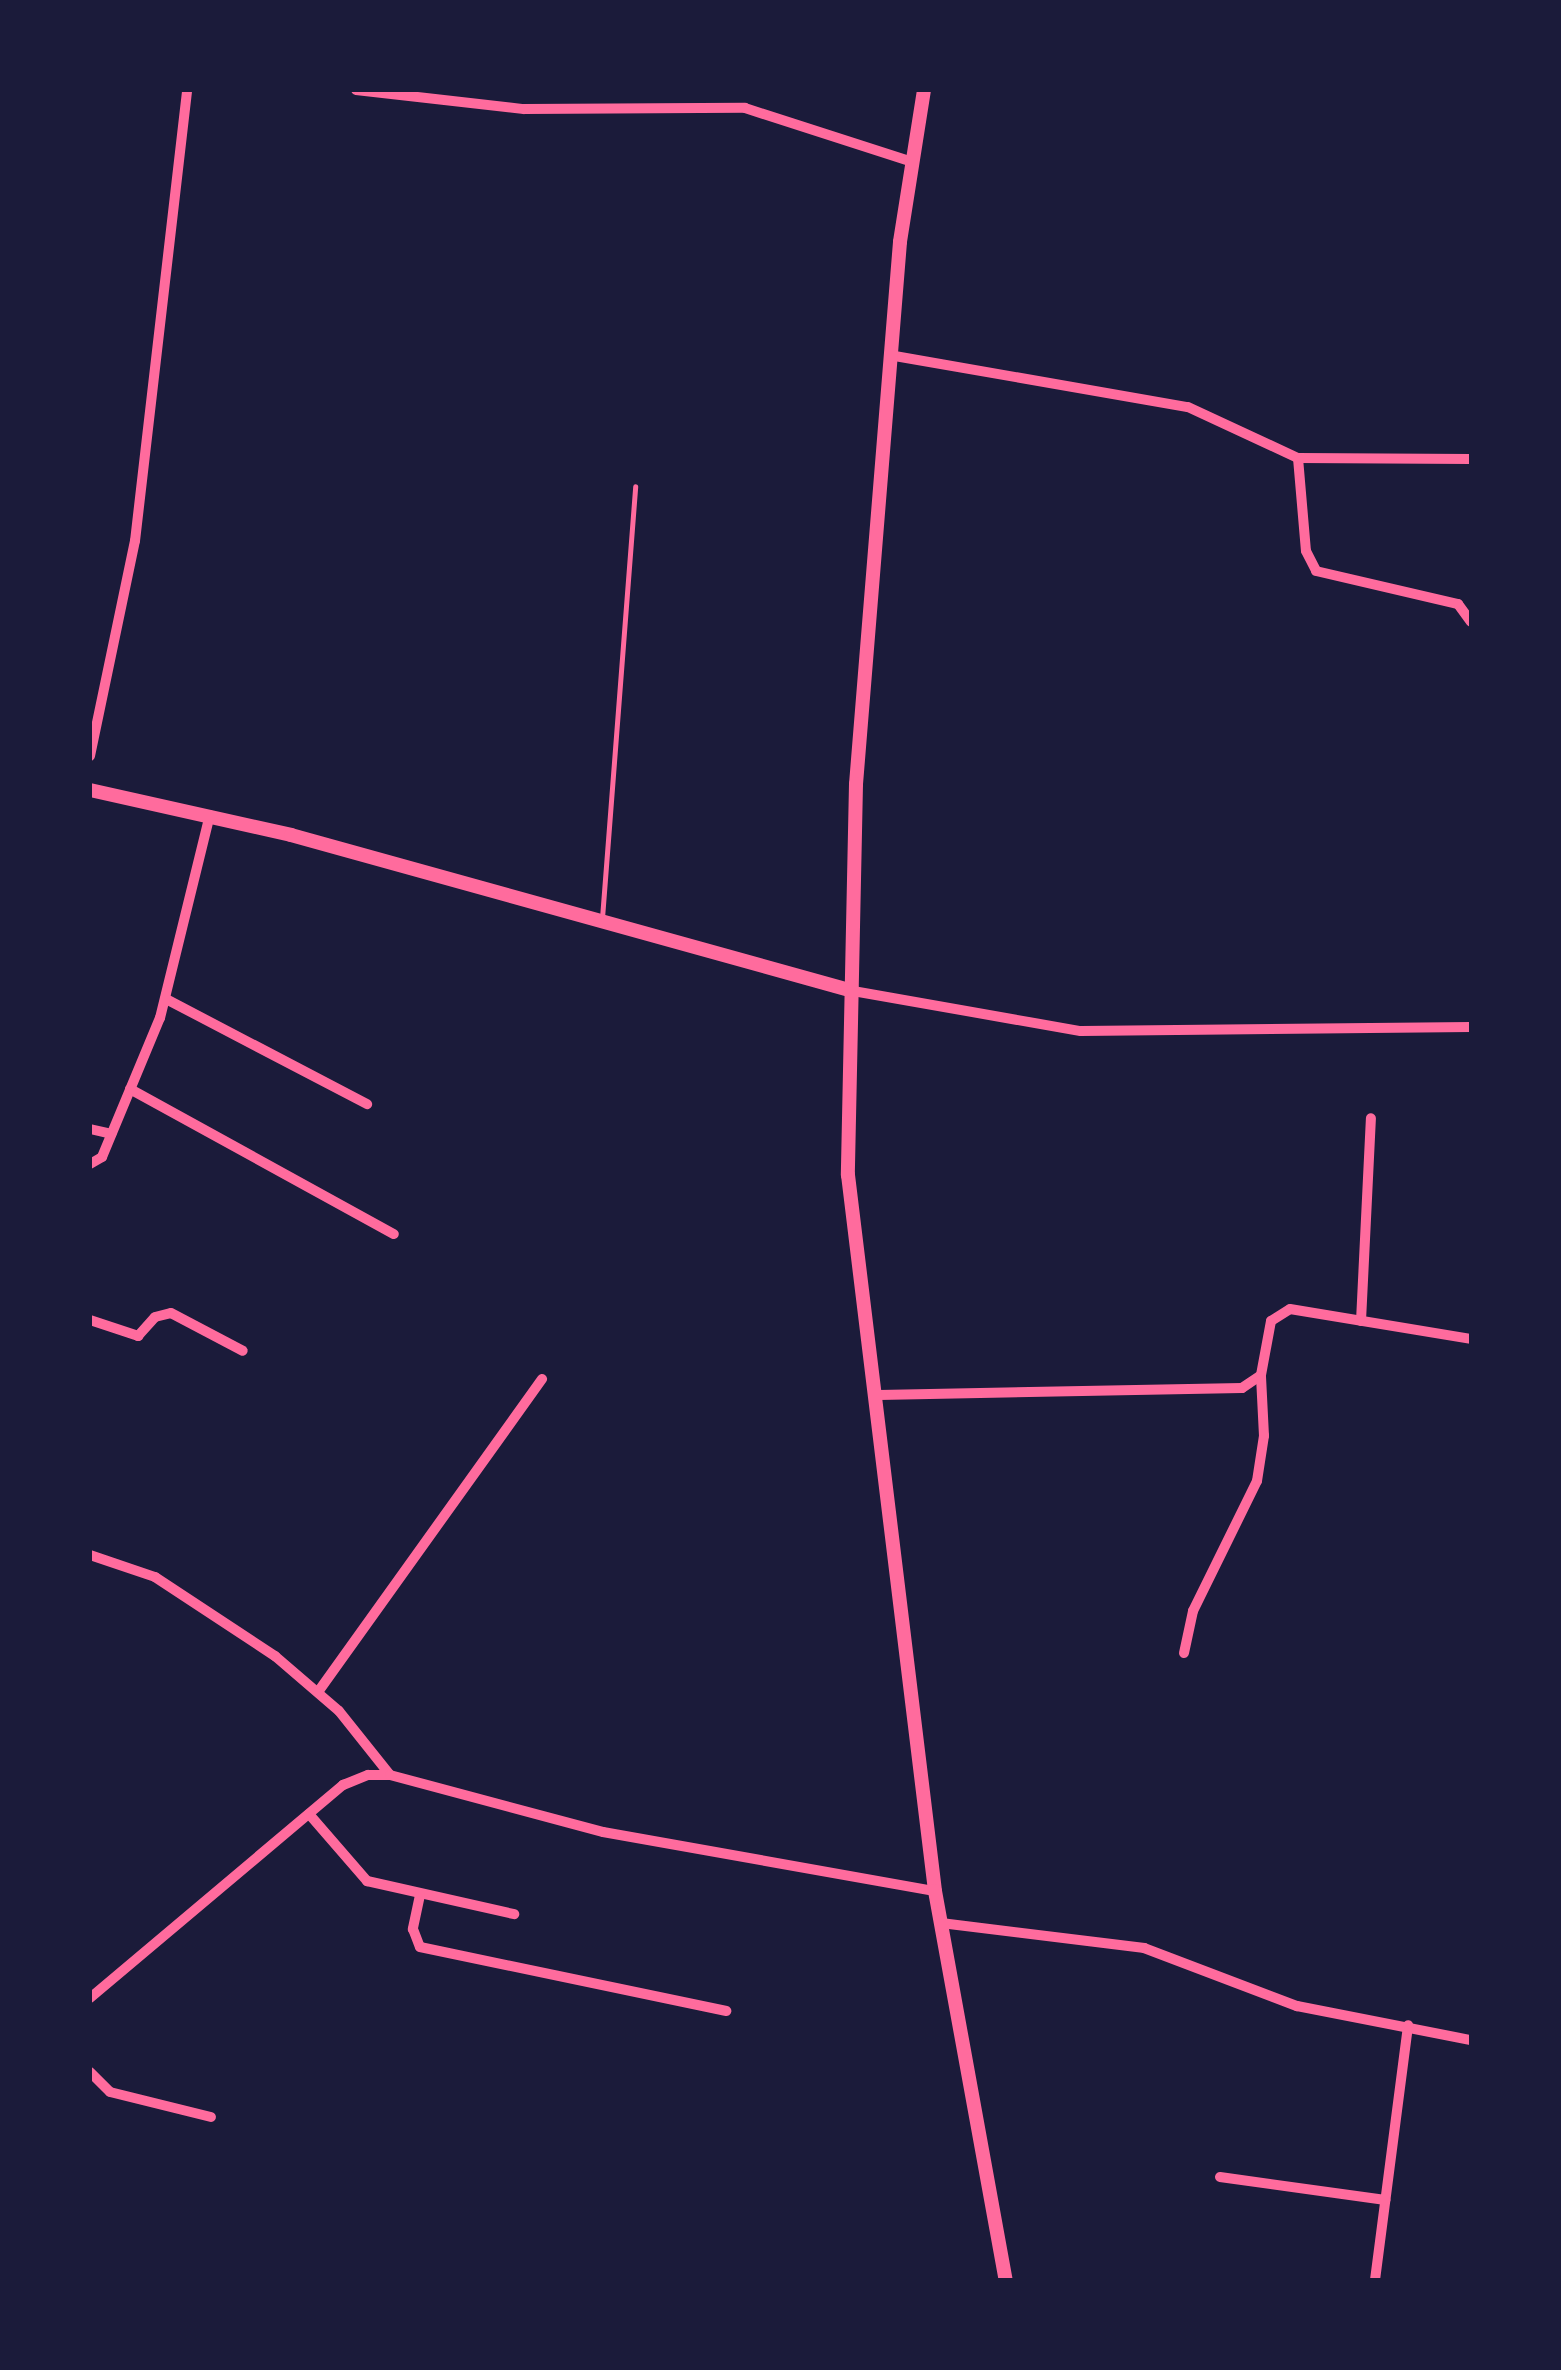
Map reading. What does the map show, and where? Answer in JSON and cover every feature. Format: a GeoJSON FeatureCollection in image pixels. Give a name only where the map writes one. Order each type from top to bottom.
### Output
{"type":"FeatureCollection","features":[{"type":"Feature","properties":{"kind":"street"},"geometry":{"type":"LineString","coordinates":[[90,756],[136,541],[187,90]]}},
{"type":"Feature","properties":{"kind":"street"},"geometry":{"type":"LineString","coordinates":[[356,90],[524,109],[746,108],[909,161]]}},
{"type":"Feature","properties":{"kind":"street"},"geometry":{"type":"LineString","coordinates":[[924,90],[909,161],[889,355],[856,784],[848,1175],[879,1394],[935,1891],[1006,2280]]}},
{"type":"Feature","properties":{"kind":"street"},"geometry":{"type":"LineString","coordinates":[[889,355],[1188,408],[1298,458],[1471,459]]}},
{"type":"Feature","properties":{"kind":"street"},"geometry":{"type":"LineString","coordinates":[[1298,458],[1306,551],[1316,571],[1458,604],[1471,622]]}},
{"type":"Feature","properties":{"kind":"street"},"geometry":{"type":"LineString","coordinates":[[90,790],[210,815],[853,991],[1081,1031],[1471,1026]]}},
{"type":"Feature","properties":{"kind":"street"},"geometry":{"type":"LineString","coordinates":[[90,1164],[102,1157],[166,999],[210,815]]}},
{"type":"Feature","properties":{"kind":"street"},"geometry":{"type":"LineString","coordinates":[[166,999],[367,1104]]}},
{"type":"Feature","properties":{"kind":"street"},"geometry":{"type":"LineString","coordinates":[[130,1089],[394,1234]]}},
{"type":"Feature","properties":{"kind":"street"},"geometry":{"type":"LineString","coordinates":[[1361,1321],[1371,1118]]}},
{"type":"Feature","properties":{"kind":"street"},"geometry":{"type":"LineString","coordinates":[[90,1129],[111,1134]]}},
{"type":"Feature","properties":{"kind":"street"},"geometry":{"type":"LineString","coordinates":[[1184,1652],[1193,1611],[1256,1482],[1264,1436],[1262,1376],[1268,1331],[1280,1314],[1290,1309],[1471,1339]]}},
{"type":"Feature","properties":{"kind":"street"},"geometry":{"type":"LineString","coordinates":[[90,1320],[138,1336],[154,1317],[170,1313],[243,1351]]}},
{"type":"Feature","properties":{"kind":"street"},"geometry":{"type":"LineString","coordinates":[[879,1394],[1242,1388],[1262,1376]]}},
{"type":"Feature","properties":{"kind":"street"},"geometry":{"type":"LineString","coordinates":[[318,1692],[542,1379]]}},
{"type":"Feature","properties":{"kind":"street"},"geometry":{"type":"LineString","coordinates":[[90,1555],[190,1597],[318,1692],[390,1776]]}},
{"type":"Feature","properties":{"kind":"street"},"geometry":{"type":"LineString","coordinates":[[90,1998],[356,1779],[390,1776],[603,1832],[935,1891]]}},
{"type":"Feature","properties":{"kind":"street"},"geometry":{"type":"LineString","coordinates":[[309,1814],[354,1871],[383,1887],[514,1914]]}},
{"type":"Feature","properties":{"kind":"street"},"geometry":{"type":"LineString","coordinates":[[420,1895],[413,1930],[420,1947],[726,2011]]}},
{"type":"Feature","properties":{"kind":"street"},"geometry":{"type":"LineString","coordinates":[[941,1923],[1144,1948],[1297,2006],[1471,2040]]}},
{"type":"Feature","properties":{"kind":"street"},"geometry":{"type":"LineString","coordinates":[[1375,2280],[1408,2026]]}},
{"type":"Feature","properties":{"kind":"street"},"geometry":{"type":"LineString","coordinates":[[90,2072],[110,2092],[211,2117]]}},
{"type":"Feature","properties":{"kind":"street"},"geometry":{"type":"LineString","coordinates":[[1220,2178],[1385,2200]]}},
{"type":"Feature","properties":{"kind":"lane"},"geometry":{"type":"LineString","coordinates":[[602,922],[635,486]]}}]}
